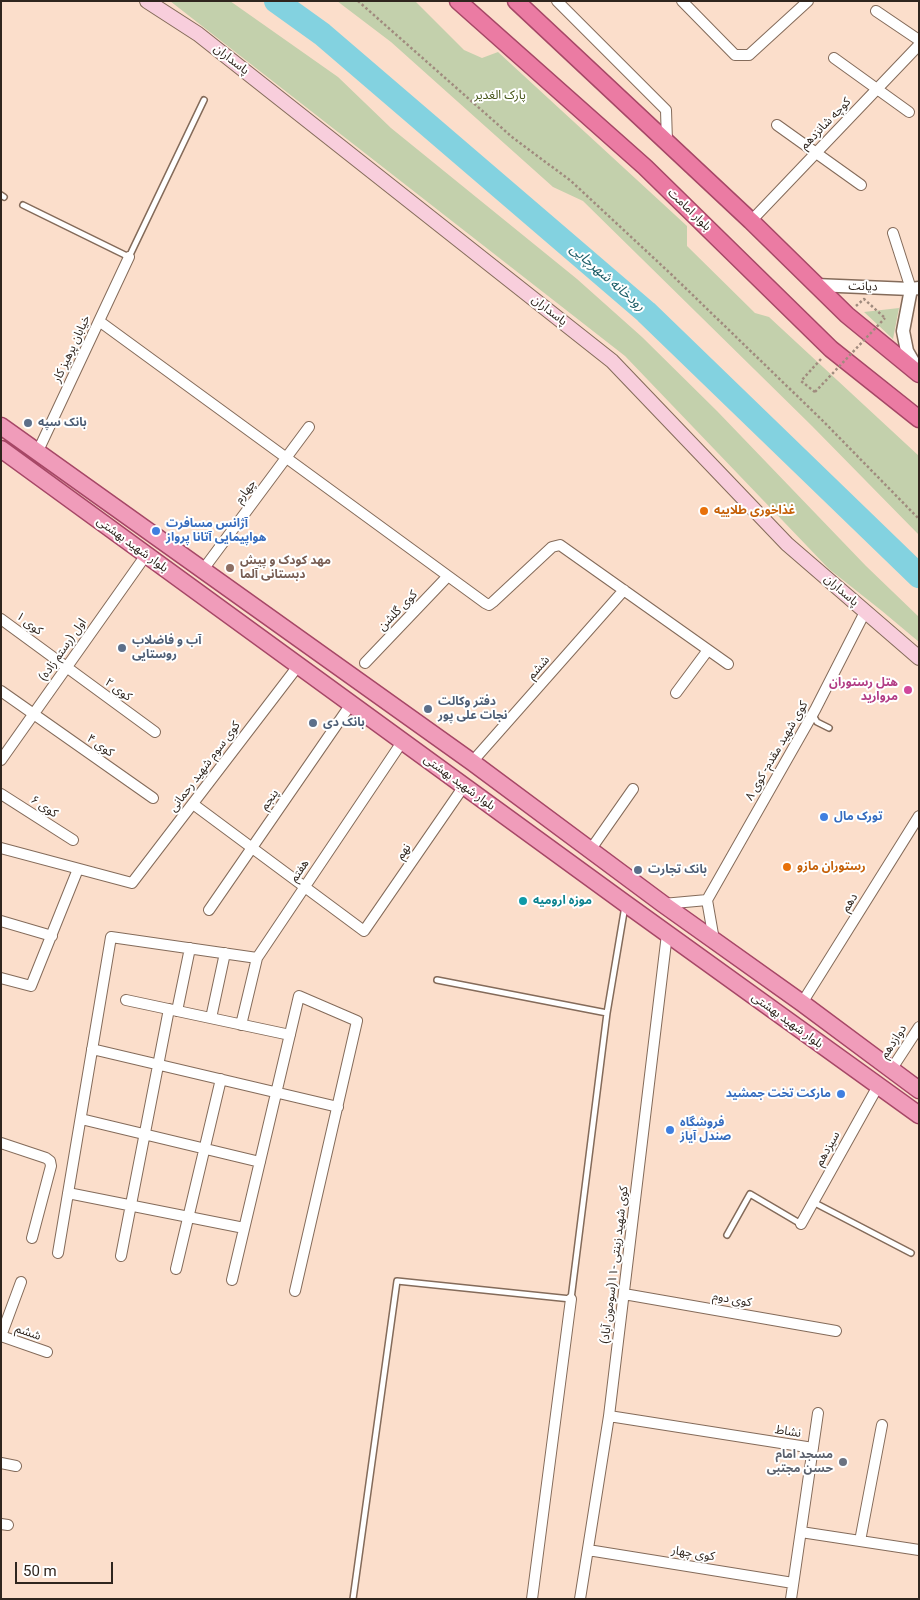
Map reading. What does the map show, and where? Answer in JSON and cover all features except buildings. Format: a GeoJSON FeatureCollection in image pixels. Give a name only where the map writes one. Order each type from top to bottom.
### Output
{"type":"FeatureCollection","features":[{"type":"Feature","properties":{"kind":"highway","name":"بلوار امامت"},"geometry":{"type":"LineString","coordinates":[[458,1],[645,167],[831,349],[919,419]]}},
{"type":"Feature","properties":{"kind":"highway"},"geometry":{"type":"LineString","coordinates":[[516,1],[751,221],[847,315],[919,372]]}},
{"type":"Feature","properties":{"kind":"main road","name":"پاسداران"},"geometry":{"type":"LineString","coordinates":[[148,1],[198,34],[612,361],[787,544],[919,658]]}},
{"type":"Feature","properties":{"kind":"main road","name":"بلوار شهید بهشتی"},"geometry":{"type":"LineString","coordinates":[[1,426],[472,762],[919,1090]]}},
{"type":"Feature","properties":{"kind":"main road","name":"بلوار شهید بهشتی"},"geometry":{"type":"LineString","coordinates":[[1,449],[402,742],[919,1115]]}},
{"type":"Feature","properties":{"kind":"street"},"geometry":{"type":"LineString","coordinates":[[557,1],[666,110],[667,142]]}},
{"type":"Feature","properties":{"kind":"street"},"geometry":{"type":"LineString","coordinates":[[682,1],[735,56],[749,56],[808,1]]}},
{"type":"Feature","properties":{"kind":"street"},"geometry":{"type":"LineString","coordinates":[[876,11],[919,40]]}},
{"type":"Feature","properties":{"kind":"street","name":"کوچه شانزدهم"},"geometry":{"type":"LineString","coordinates":[[751,221],[919,45]]}},
{"type":"Feature","properties":{"kind":"street"},"geometry":{"type":"LineString","coordinates":[[834,58],[909,112]]}},
{"type":"Feature","properties":{"kind":"street"},"geometry":{"type":"LineString","coordinates":[[777,125],[861,185]]}},
{"type":"Feature","properties":{"kind":"street"},"geometry":{"type":"LineString","coordinates":[[892,233],[915,289],[903,331],[907,351],[919,372]]}},
{"type":"Feature","properties":{"kind":"street","name":"خیابان پرهیز کار"},"geometry":{"type":"LineString","coordinates":[[38,451],[129,257]]}},
{"type":"Feature","properties":{"kind":"street","name":"دیانت"},"geometry":{"type":"LineString","coordinates":[[816,285],[915,289]]}},
{"type":"Feature","properties":{"kind":"street"},"geometry":{"type":"LineString","coordinates":[[99,321],[489,605],[552,547],[560,545],[728,664]]}},
{"type":"Feature","properties":{"kind":"street","name":"چهارم"},"geometry":{"type":"LineString","coordinates":[[202,571],[288,458],[309,427]]}},
{"type":"Feature","properties":{"kind":"street","name":"اول (رستم زاده)"},"geometry":{"type":"LineString","coordinates":[[1,760],[146,555]]}},
{"type":"Feature","properties":{"kind":"street","name":"کوی گلشن"},"geometry":{"type":"LineString","coordinates":[[365,663],[448,576]]}},
{"type":"Feature","properties":{"kind":"street","name":"ششم"},"geometry":{"type":"LineString","coordinates":[[472,762],[624,590]]}},
{"type":"Feature","properties":{"kind":"street","name":"کوی شهید مقدم- کوی ۸"},"geometry":{"type":"LineString","coordinates":[[707,900],[815,710],[865,612]]}},
{"type":"Feature","properties":{"kind":"street","name":"کوی ۱"},"geometry":{"type":"LineString","coordinates":[[1,619],[66,668]]}},
{"type":"Feature","properties":{"kind":"street"},"geometry":{"type":"LineString","coordinates":[[676,693],[708,650]]}},
{"type":"Feature","properties":{"kind":"street","name":"کوی سوم شهید رحمانی"},"geometry":{"type":"LineString","coordinates":[[78,869],[132,883],[298,666]]}},
{"type":"Feature","properties":{"kind":"street","name":"کوی ۲"},"geometry":{"type":"LineString","coordinates":[[66,668],[155,732]]}},
{"type":"Feature","properties":{"kind":"street","name":"کوی ۴"},"geometry":{"type":"LineString","coordinates":[[1,691],[153,798]]}},
{"type":"Feature","properties":{"kind":"street","name":"پنجم"},"geometry":{"type":"LineString","coordinates":[[209,910],[351,704]]}},
{"type":"Feature","properties":{"kind":"street","name":"هفتم"},"geometry":{"type":"LineString","coordinates":[[241,1025],[257,958],[402,742]]}},
{"type":"Feature","properties":{"kind":"street","name":"نهم"},"geometry":{"type":"LineString","coordinates":[[304,888],[364,931],[464,786]]}},
{"type":"Feature","properties":{"kind":"street"},"geometry":{"type":"LineString","coordinates":[[591,849],[633,789]]}},
{"type":"Feature","properties":{"kind":"street","name":"کوی ۶"},"geometry":{"type":"LineString","coordinates":[[1,794],[73,840]]}},
{"type":"Feature","properties":{"kind":"street"},"geometry":{"type":"LineString","coordinates":[[192,804],[304,888]]}},
{"type":"Feature","properties":{"kind":"street","name":"دهم"},"geometry":{"type":"LineString","coordinates":[[802,1003],[917,822]]}},
{"type":"Feature","properties":{"kind":"street"},"geometry":{"type":"LineString","coordinates":[[1,848],[78,869],[31,986],[1,978]]}},
{"type":"Feature","properties":{"kind":"street"},"geometry":{"type":"LineString","coordinates":[[663,904],[707,900],[714,940]]}},
{"type":"Feature","properties":{"kind":"street"},"geometry":{"type":"LineString","coordinates":[[1,921],[52,936]]}},
{"type":"Feature","properties":{"kind":"street","name":"کوی شهید زینتی -۱۱(سومون آباد)"},"geometry":{"type":"LineString","coordinates":[[580,1599],[609,1416],[667,934]]}},
{"type":"Feature","properties":{"kind":"street"},"geometry":{"type":"LineString","coordinates":[[58,1253],[111,937],[257,958]]}},
{"type":"Feature","properties":{"kind":"street"},"geometry":{"type":"LineString","coordinates":[[121,1256],[158,1064],[190,948]]}},
{"type":"Feature","properties":{"kind":"street"},"geometry":{"type":"LineString","coordinates":[[211,1018],[225,954]]}},
{"type":"Feature","properties":{"kind":"street"},"geometry":{"type":"LineString","coordinates":[[232,1280],[299,996],[357,1021],[295,1292]]}},
{"type":"Feature","properties":{"kind":"street"},"geometry":{"type":"LineString","coordinates":[[126,1000],[290,1035]]}},
{"type":"Feature","properties":{"kind":"street","name":"دوازدهم"},"geometry":{"type":"LineString","coordinates":[[891,1070],[919,1027]]}},
{"type":"Feature","properties":{"kind":"street"},"geometry":{"type":"LineString","coordinates":[[92,1049],[338,1107]]}},
{"type":"Feature","properties":{"kind":"street"},"geometry":{"type":"LineString","coordinates":[[176,1269],[221,1079]]}},
{"type":"Feature","properties":{"kind":"street","name":"سیزدهم"},"geometry":{"type":"LineString","coordinates":[[801,1224],[878,1086]]}},
{"type":"Feature","properties":{"kind":"street"},"geometry":{"type":"LineString","coordinates":[[81,1119],[260,1162]]}},
{"type":"Feature","properties":{"kind":"street"},"geometry":{"type":"LineString","coordinates":[[1,1143],[50,1161],[51,1166],[32,1238]]}},
{"type":"Feature","properties":{"kind":"street"},"geometry":{"type":"LineString","coordinates":[[68,1193],[244,1228]]}},
{"type":"Feature","properties":{"kind":"street"},"geometry":{"type":"LineString","coordinates":[[1,1336],[21,1282]]}},
{"type":"Feature","properties":{"kind":"street","name":"کوی دوم"},"geometry":{"type":"LineString","coordinates":[[624,1294],[836,1331]]}},
{"type":"Feature","properties":{"kind":"street"},"geometry":{"type":"LineString","coordinates":[[532,1599],[571,1299]]}},
{"type":"Feature","properties":{"kind":"street","name":"ششم"},"geometry":{"type":"LineString","coordinates":[[1,1336],[47,1352]]}},
{"type":"Feature","properties":{"kind":"street"},"geometry":{"type":"LineString","coordinates":[[812,1448],[818,1413]]}},
{"type":"Feature","properties":{"kind":"street","name":"نشاط"},"geometry":{"type":"LineString","coordinates":[[609,1416],[812,1448],[791,1599]]}},
{"type":"Feature","properties":{"kind":"street"},"geometry":{"type":"LineString","coordinates":[[860,1541],[882,1426]]}},
{"type":"Feature","properties":{"kind":"street"},"geometry":{"type":"LineString","coordinates":[[1,1463],[16,1466]]}},
{"type":"Feature","properties":{"kind":"street"},"geometry":{"type":"LineString","coordinates":[[801,1532],[919,1550]]}},
{"type":"Feature","properties":{"kind":"street","name":"کوی چهار"},"geometry":{"type":"LineString","coordinates":[[588,1550],[793,1583]]}},
{"type":"Feature","properties":{"kind":"lane"},"geometry":{"type":"LineString","coordinates":[[23,205],[129,257],[204,100]]}},
{"type":"Feature","properties":{"kind":"lane"},"geometry":{"type":"LineString","coordinates":[[815,710],[814,717],[817,722],[829,728]]}},
{"type":"Feature","properties":{"kind":"lane"},"geometry":{"type":"LineString","coordinates":[[353,1599],[397,1281],[571,1299],[607,1013],[626,904]]}},
{"type":"Feature","properties":{"kind":"lane"},"geometry":{"type":"LineString","coordinates":[[437,980],[607,1013]]}},
{"type":"Feature","properties":{"kind":"lane"},"geometry":{"type":"LineString","coordinates":[[726,1235],[750,1194],[801,1224]]}},
{"type":"Feature","properties":{"kind":"lane"},"geometry":{"type":"LineString","coordinates":[[813,1202],[911,1252]]}},
{"type":"Feature","properties":{"kind":"path"},"geometry":{"type":"LineString","coordinates":[[358,1],[512,137],[578,188],[672,275],[822,420],[919,518]]}},
{"type":"Feature","properties":{"kind":"path"},"geometry":{"type":"LineString","coordinates":[[831,349],[802,381],[815,392],[885,318],[864,299]]}},
{"type":"Feature","properties":{"kind":"green space"},"geometry":{"type":"Polygon","coordinates":[[[170,1],[230,1],[338,77],[391,128],[577,279],[642,337],[717,411],[866,566],[919,617],[919,642],[829,569],[625,356],[170,1]]]}},
{"type":"Feature","properties":{"kind":"green space","name":"پارک الغدیر"},"geometry":{"type":"Polygon","coordinates":[[[337,1],[415,1],[464,50],[482,58],[498,52],[687,226],[687,246],[755,313],[769,317],[919,456],[919,535],[812,426],[583,201],[553,187],[391,42],[337,1]]]}},
{"type":"Feature","properties":{"kind":"green space"},"geometry":{"type":"Polygon","coordinates":[[[899,308],[893,339],[864,312],[899,308]]]}},
{"type":"Feature","properties":{"kind":"waterway","name":"رودخانه شهرچایی"},"geometry":{"type":"LineString","coordinates":[[276,1],[322,34],[646,312],[919,576]]}},
{"type":"Feature","properties":{"kind":"place","name":"بانک سپه"},"geometry":{"type":"Point","coordinates":[28,423]}},
{"type":"Feature","properties":{"kind":"place","name":"غذاخوری طلاییه"},"geometry":{"type":"Point","coordinates":[704,511]}},
{"type":"Feature","properties":{"kind":"place","name":"آژانس مسافرت هواپیمایی آتانا پرواز"},"geometry":{"type":"Point","coordinates":[156,531]}},
{"type":"Feature","properties":{"kind":"place","name":"مهد کودک و پیش دبستانی آلما"},"geometry":{"type":"Point","coordinates":[230,568]}},
{"type":"Feature","properties":{"kind":"place","name":"آب و فاضلاب روستایی"},"geometry":{"type":"Point","coordinates":[122,648]}},
{"type":"Feature","properties":{"kind":"place","name":"هتل رستوران مروارید"},"geometry":{"type":"Point","coordinates":[908,690]}},
{"type":"Feature","properties":{"kind":"place","name":"دفتر وکالت نجات علی پور"},"geometry":{"type":"Point","coordinates":[428,709]}},
{"type":"Feature","properties":{"kind":"place","name":"بانک دی"},"geometry":{"type":"Point","coordinates":[313,723]}},
{"type":"Feature","properties":{"kind":"place","name":"تورک مال"},"geometry":{"type":"Point","coordinates":[824,817]}},
{"type":"Feature","properties":{"kind":"place","name":"رستوران مازو"},"geometry":{"type":"Point","coordinates":[787,867]}},
{"type":"Feature","properties":{"kind":"place","name":"بانک تجارت"},"geometry":{"type":"Point","coordinates":[638,870]}},
{"type":"Feature","properties":{"kind":"place","name":"موزه ارومیه"},"geometry":{"type":"Point","coordinates":[523,901]}},
{"type":"Feature","properties":{"kind":"place","name":"مارکت تخت جمشید"},"geometry":{"type":"Point","coordinates":[841,1094]}},
{"type":"Feature","properties":{"kind":"place","name":"فروشگاه صندل آیاز"},"geometry":{"type":"Point","coordinates":[670,1130]}},
{"type":"Feature","properties":{"kind":"place","name":"مسجد امام حسن مجتبی"},"geometry":{"type":"Point","coordinates":[843,1462]}}]}
